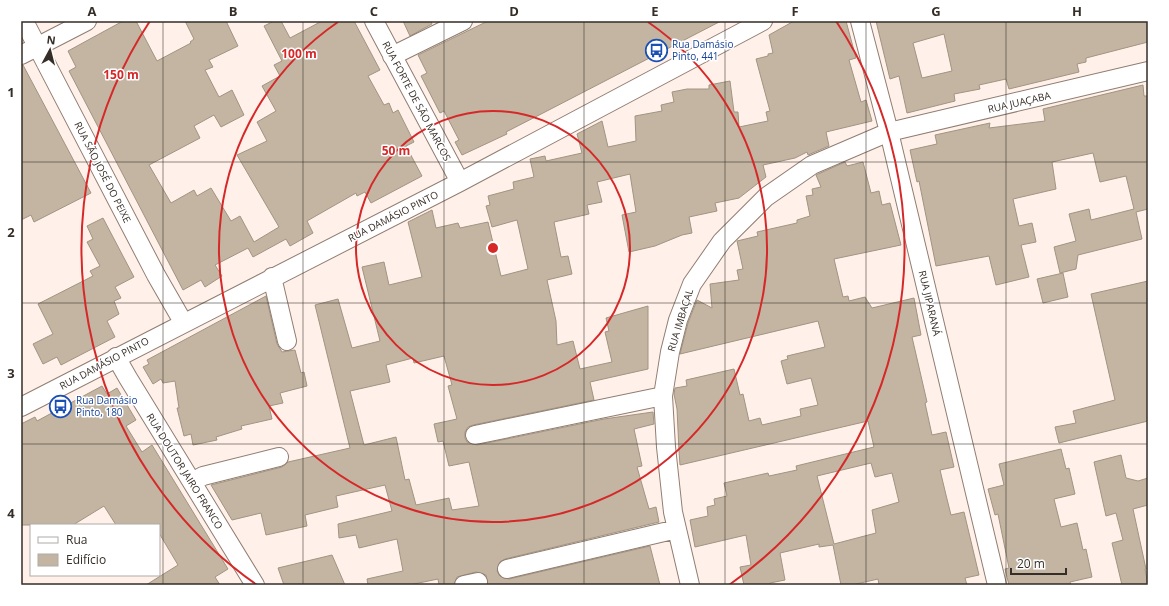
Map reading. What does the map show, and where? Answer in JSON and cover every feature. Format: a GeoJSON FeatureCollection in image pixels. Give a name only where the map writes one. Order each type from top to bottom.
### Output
{"type":"FeatureCollection","features":[{"type":"Feature","properties":{"kind":"street","name":"RUA SÃO JOSÉ DO PEIXE"},"geometry":{"type":"LineString","coordinates":[[24,21],[29,51],[53,75],[156,275],[183,322]]}},
{"type":"Feature","properties":{"kind":"street"},"geometry":{"type":"LineString","coordinates":[[29,51],[87,21]]}},
{"type":"Feature","properties":{"kind":"street","name":"RUA FORTE DE SÃO MARCOS"},"geometry":{"type":"LineString","coordinates":[[374,21],[460,182]]}},
{"type":"Feature","properties":{"kind":"street"},"geometry":{"type":"LineString","coordinates":[[392,56],[463,21]]}},
{"type":"Feature","properties":{"kind":"street","name":"RUA DAMÁSIO PINTO"},"geometry":{"type":"LineString","coordinates":[[21,407],[116,356],[460,182],[763,21]]}},
{"type":"Feature","properties":{"kind":"street","name":"RUA JIPARANÁ"},"geometry":{"type":"LineString","coordinates":[[860,21],[889,132],[996,585]]}},
{"type":"Feature","properties":{"kind":"street","name":"RUA JUAÇABA"},"geometry":{"type":"LineString","coordinates":[[889,132],[1148,71]]}},
{"type":"Feature","properties":{"kind":"street","name":"RUA IMBAÇAL"},"geometry":{"type":"LineString","coordinates":[[690,585],[673,512],[666,447],[663,396],[670,352],[686,298],[692,284],[722,242],[766,197],[812,165],[889,132]]}},
{"type":"Feature","properties":{"kind":"street"},"geometry":{"type":"LineString","coordinates":[[272,277],[287,341]]}},
{"type":"Feature","properties":{"kind":"street","name":"RUA DOUTOR JAIRO FRANCO"},"geometry":{"type":"LineString","coordinates":[[116,356],[255,585]]}},
{"type":"Feature","properties":{"kind":"street"},"geometry":{"type":"LineString","coordinates":[[476,435],[663,396]]}},
{"type":"Feature","properties":{"kind":"street"},"geometry":{"type":"LineString","coordinates":[[192,482],[203,476],[278,457]]}},
{"type":"Feature","properties":{"kind":"street"},"geometry":{"type":"LineString","coordinates":[[508,569],[677,529]]}},
{"type":"Feature","properties":{"kind":"building"},"geometry":{"type":"Polygon","coordinates":[[[123,21],[136,21],[157,61],[191,43],[190,42],[194,39],[185,21],[226,21],[238,46],[209,60],[213,67],[205,70],[219,97],[232,90],[244,115],[221,127],[214,115],[194,126],[200,138],[149,165],[171,203],[194,190],[197,196],[211,188],[231,221],[240,216],[254,242],[279,227],[237,155],[267,141],[257,122],[276,111],[262,86],[280,76],[274,65],[282,61],[264,26],[274,21],[281,21],[290,38],[322,21],[354,21],[380,70],[368,76],[384,105],[389,103],[393,113],[398,110],[414,142],[406,146],[422,176],[371,203],[365,192],[357,196],[356,193],[307,221],[313,233],[290,246],[286,239],[253,257],[248,248],[215,265],[222,276],[205,287],[201,280],[183,290],[69,71],[76,67],[68,51],[123,21]]]}},
{"type":"Feature","properties":{"kind":"building"},"geometry":{"type":"Polygon","coordinates":[[[403,21],[431,21],[432,24],[410,36],[403,21]]]}},
{"type":"Feature","properties":{"kind":"building"},"geometry":{"type":"Polygon","coordinates":[[[488,21],[721,21],[506,132],[507,134],[462,155],[455,142],[459,140],[444,111],[440,113],[421,76],[427,73],[418,55],[488,21]]]}},
{"type":"Feature","properties":{"kind":"building"},"geometry":{"type":"Polygon","coordinates":[[[794,21],[846,21],[856,58],[849,60],[861,102],[866,100],[872,121],[826,132],[829,146],[808,155],[807,152],[795,158],[763,165],[766,177],[739,198],[715,203],[717,211],[689,217],[692,233],[682,235],[655,246],[629,252],[622,215],[636,212],[630,174],[597,182],[602,202],[587,205],[589,214],[554,222],[561,257],[568,256],[572,274],[547,280],[556,321],[557,345],[573,341],[580,369],[612,362],[605,332],[609,331],[606,318],[648,306],[648,369],[590,382],[594,400],[473,425],[468,427],[465,432],[467,442],[477,445],[604,419],[653,412],[654,424],[634,429],[642,466],[637,467],[649,509],[656,507],[659,522],[505,559],[500,562],[497,571],[500,576],[509,579],[650,546],[660,585],[488,585],[486,575],[476,572],[457,577],[454,585],[439,585],[438,579],[409,585],[368,585],[367,579],[403,571],[397,539],[359,548],[356,535],[339,538],[338,524],[392,511],[385,485],[336,496],[338,507],[305,515],[307,526],[266,535],[261,513],[232,520],[211,485],[282,467],[288,462],[350,448],[315,305],[338,299],[352,348],[380,341],[362,267],[384,262],[389,285],[422,277],[408,222],[432,210],[436,228],[458,223],[460,228],[488,222],[501,276],[528,269],[517,220],[492,227],[486,206],[490,205],[488,196],[514,189],[513,182],[534,177],[530,159],[545,156],[546,161],[582,153],[577,134],[602,121],[608,147],[636,141],[635,116],[662,111],[661,105],[674,102],[672,92],[687,89],[709,89],[709,85],[730,81],[734,112],[738,112],[739,127],[768,121],[766,112],[770,111],[756,59],[773,53],[769,35],[794,21]],[[444,356],[414,363],[413,358],[386,365],[390,382],[350,391],[364,445],[396,437],[405,480],[409,479],[416,505],[449,498],[452,510],[479,506],[469,462],[449,466],[443,441],[438,442],[434,424],[457,419],[448,386],[452,385],[444,356]]]}},
{"type":"Feature","properties":{"kind":"building"},"geometry":{"type":"Polygon","coordinates":[[[876,21],[1148,21],[1148,42],[1086,58],[1086,62],[1077,64],[1079,72],[1009,89],[1006,79],[979,85],[980,89],[954,94],[955,101],[907,113],[899,76],[890,79],[876,21]],[[944,34],[913,43],[922,78],[952,71],[944,34]]]}},
{"type":"Feature","properties":{"kind":"building"},"geometry":{"type":"Polygon","coordinates":[[[21,65],[23,65],[91,193],[34,222],[31,215],[21,220],[21,65]]]}},
{"type":"Feature","properties":{"kind":"building"},"geometry":{"type":"Polygon","coordinates":[[[1143,85],[1144,96],[1148,96],[1148,209],[1136,212],[1142,239],[1078,255],[1076,269],[1060,273],[1054,247],[1076,241],[1069,214],[1089,209],[1091,220],[1134,209],[1126,176],[1100,182],[1093,153],[1052,162],[1056,189],[1013,199],[1019,226],[1032,223],[1036,242],[1021,245],[1029,277],[996,285],[989,256],[936,266],[919,181],[917,182],[910,150],[937,144],[935,135],[990,123],[989,128],[1045,121],[1043,109],[1143,85]]]}},
{"type":"Feature","properties":{"kind":"building"},"geometry":{"type":"Polygon","coordinates":[[[845,162],[847,166],[863,162],[871,193],[879,191],[882,205],[890,203],[901,245],[834,259],[843,297],[848,296],[849,301],[865,297],[872,308],[914,298],[921,335],[912,337],[927,402],[925,403],[932,435],[946,432],[954,467],[940,470],[951,515],[964,512],[979,575],[965,578],[967,585],[879,585],[878,579],[852,585],[841,585],[833,545],[819,547],[819,544],[780,553],[785,580],[770,583],[770,585],[744,585],[740,567],[751,565],[746,535],[695,547],[690,520],[708,516],[707,507],[715,505],[714,499],[727,496],[724,483],[768,473],[769,476],[797,470],[796,466],[874,447],[868,421],[680,465],[677,409],[674,394],[675,388],[687,386],[686,380],[734,369],[740,395],[743,394],[749,421],[760,418],[762,425],[801,416],[800,409],[818,405],[811,378],[787,384],[781,361],[788,359],[787,356],[825,347],[818,321],[680,354],[688,323],[697,300],[712,308],[710,284],[739,280],[737,270],[743,269],[737,241],[758,236],[757,232],[797,223],[797,220],[810,216],[806,196],[813,195],[812,189],[821,187],[816,175],[845,162]],[[871,463],[817,476],[834,544],[876,533],[872,510],[899,502],[892,473],[875,477],[871,463]]]}},
{"type":"Feature","properties":{"kind":"building"},"geometry":{"type":"Polygon","coordinates":[[[103,218],[134,277],[115,287],[121,298],[114,301],[119,314],[107,321],[115,337],[61,365],[57,357],[43,364],[33,344],[53,334],[38,304],[93,276],[90,271],[100,266],[87,242],[93,239],[87,226],[103,218]]]}},
{"type":"Feature","properties":{"kind":"building"},"geometry":{"type":"Polygon","coordinates":[[[1063,273],[1068,297],[1043,303],[1037,279],[1063,273]]]}},
{"type":"Feature","properties":{"kind":"building"},"geometry":{"type":"Polygon","coordinates":[[[1148,281],[1148,421],[1059,443],[1055,427],[1076,423],[1073,411],[1115,400],[1091,294],[1148,281]]]}},
{"type":"Feature","properties":{"kind":"building"},"geometry":{"type":"Polygon","coordinates":[[[266,296],[277,344],[282,352],[295,350],[301,373],[304,372],[307,386],[280,393],[283,403],[269,406],[272,419],[241,426],[242,429],[216,437],[217,440],[193,445],[191,434],[184,436],[177,408],[179,408],[175,381],[163,383],[161,379],[153,384],[143,367],[149,364],[147,360],[266,296]]]}},
{"type":"Feature","properties":{"kind":"building"},"geometry":{"type":"Polygon","coordinates":[[[102,386],[107,394],[117,388],[136,420],[126,426],[142,452],[152,445],[228,569],[215,577],[220,585],[146,585],[178,565],[160,535],[160,524],[115,524],[104,506],[75,524],[21,525],[21,424],[35,417],[37,421],[102,386]]]}},
{"type":"Feature","properties":{"kind":"building"},"geometry":{"type":"Polygon","coordinates":[[[1061,449],[1066,469],[1069,468],[1075,494],[1054,499],[1061,527],[1077,523],[1083,550],[1086,549],[1092,577],[1070,582],[1071,585],[1009,585],[1005,569],[1009,568],[998,514],[995,515],[988,489],[1004,485],[999,464],[1061,449]]]}},
{"type":"Feature","properties":{"kind":"building"},"geometry":{"type":"Polygon","coordinates":[[[1121,455],[1126,478],[1138,481],[1148,478],[1148,505],[1133,509],[1148,585],[1122,585],[1112,543],[1123,540],[1116,513],[1106,516],[1094,462],[1121,455]]]}},
{"type":"Feature","properties":{"kind":"building"},"geometry":{"type":"Polygon","coordinates":[[[332,555],[345,585],[284,585],[278,568],[332,555]]]}},
{"type":"Feature","properties":{"kind":"place","name":"Rua Damásio Pinto, 441"},"geometry":{"type":"Point","coordinates":[657,50]}},
{"type":"Feature","properties":{"kind":"place","name":"Rua Damásio Pinto, 180"},"geometry":{"type":"Point","coordinates":[61,406]}}]}
